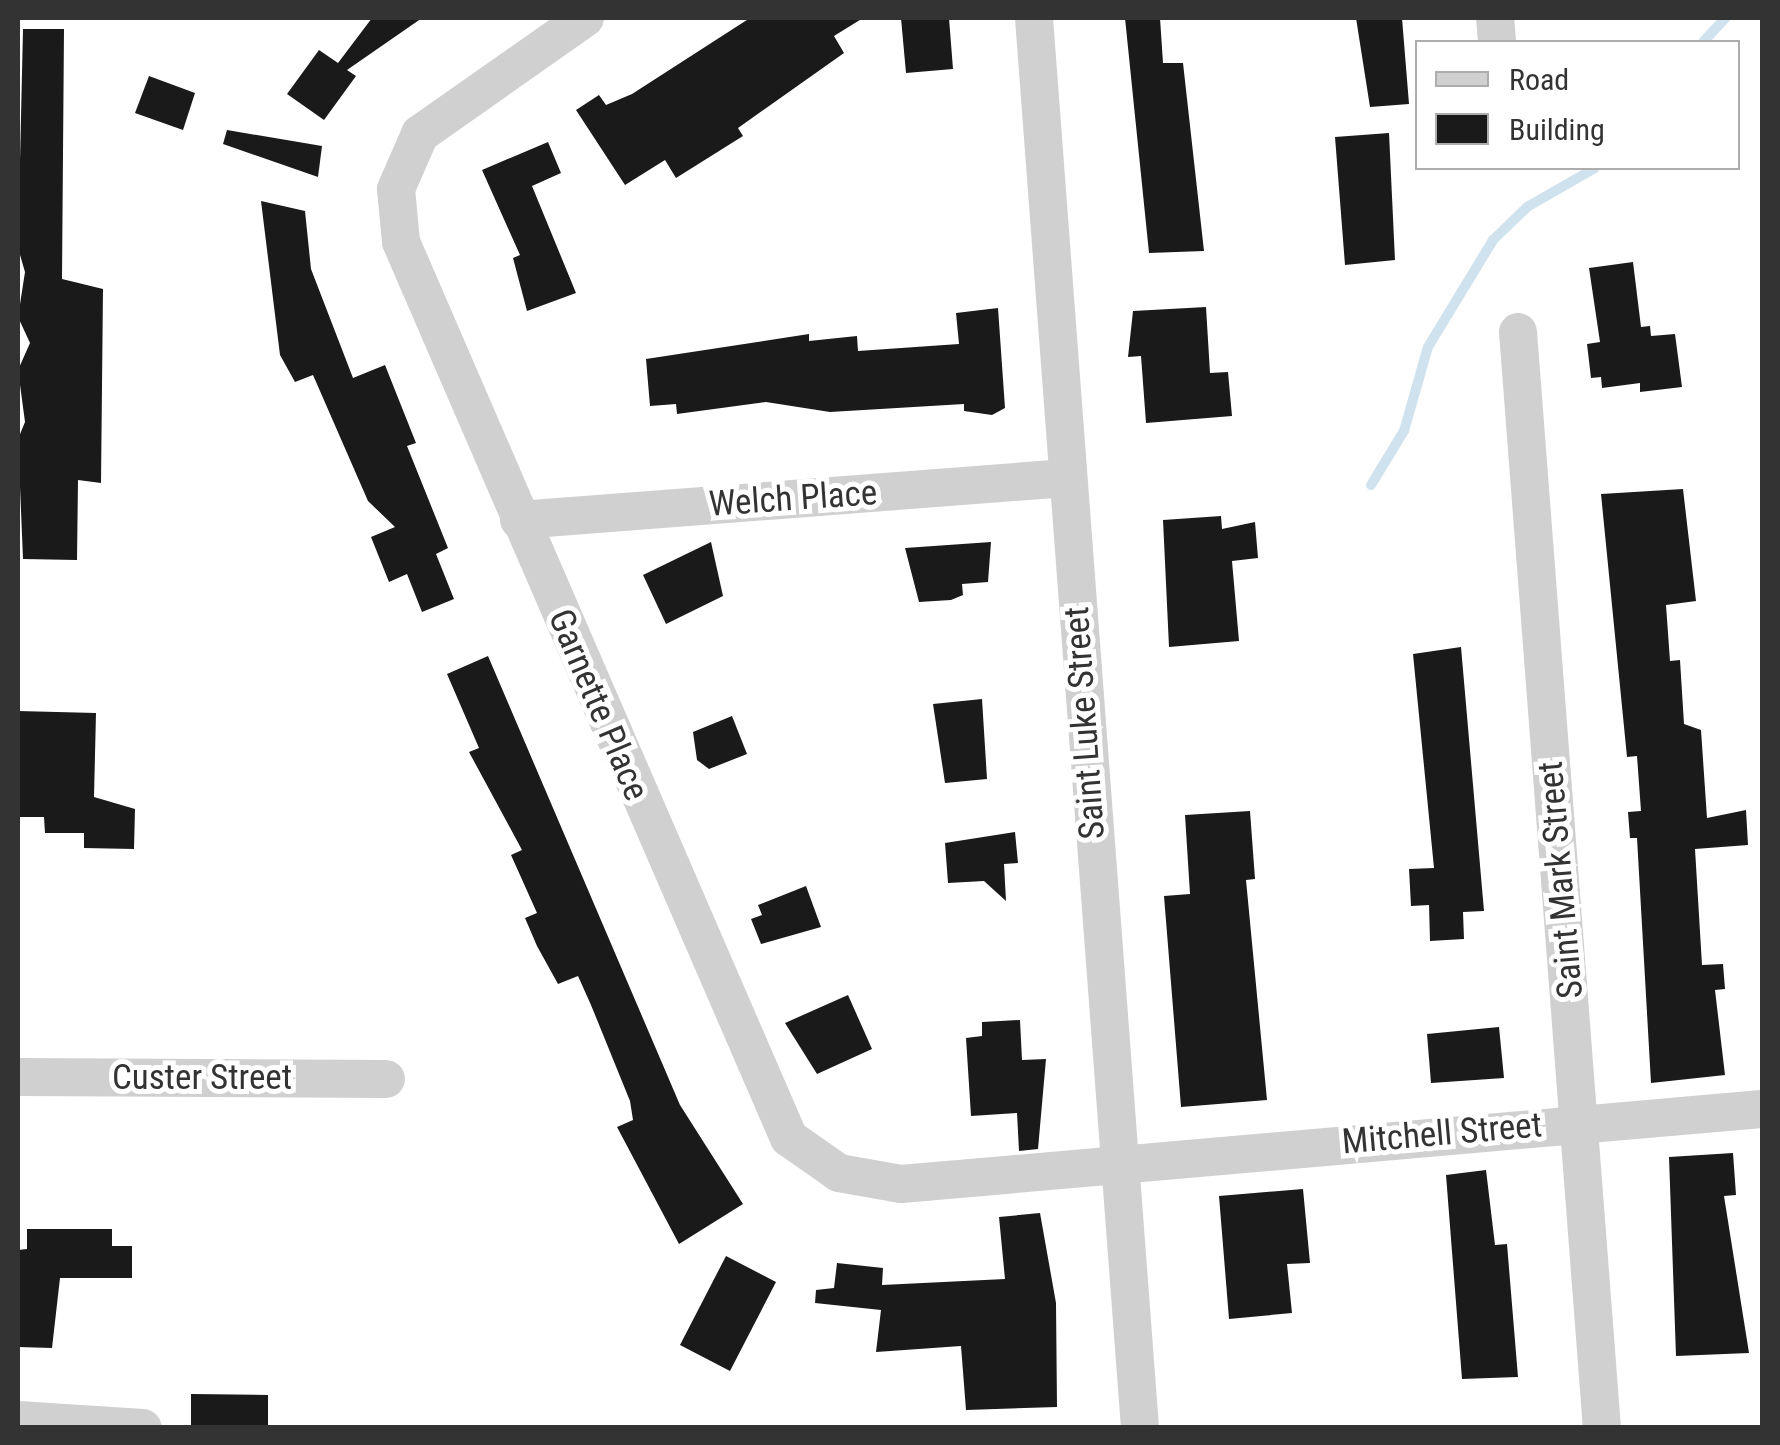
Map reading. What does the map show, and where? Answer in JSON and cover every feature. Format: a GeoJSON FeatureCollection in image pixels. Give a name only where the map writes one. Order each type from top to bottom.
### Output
{"type":"FeatureCollection","features":[{"type":"Feature","properties":{"kind":"street","name":"Garnette Place"},"geometry":{"type":"LineString","coordinates":[[585,18],[432,121],[410,149],[396,189],[400,242],[789,1138],[839,1173],[901,1184],[1122,1167]]}},
{"type":"Feature","properties":{"kind":"street","name":"Saint Luke Street"},"geometry":{"type":"LineString","coordinates":[[1034,18],[1140,1428]]}},
{"type":"Feature","properties":{"kind":"street","name":"Saint Mark Street"},"geometry":{"type":"LineString","coordinates":[[1518,332],[1602,1428]]}},
{"type":"Feature","properties":{"kind":"street","name":"Welch Place"},"geometry":{"type":"LineString","coordinates":[[519,520],[1066,478]]}},
{"type":"Feature","properties":{"kind":"street","name":"Custer Street"},"geometry":{"type":"LineString","coordinates":[[18,1077],[386,1080]]}},
{"type":"Feature","properties":{"kind":"street","name":"Mitchell Street"},"geometry":{"type":"LineString","coordinates":[[1122,1167],[1580,1122],[1762,1109]]}},
{"type":"Feature","properties":{"kind":"street"},"geometry":{"type":"LineString","coordinates":[[18,1420],[142,1428]]}},
{"type":"Feature","properties":{"kind":"building"},"geometry":{"type":"Polygon","coordinates":[[[372,18],[422,18],[347,70],[356,76],[324,120],[287,94],[319,50],[338,63],[372,18]]]}},
{"type":"Feature","properties":{"kind":"building"},"geometry":{"type":"Polygon","coordinates":[[[750,18],[863,18],[834,36],[844,53],[738,128],[743,136],[676,178],[665,160],[625,185],[576,110],[599,95],[606,105],[632,94],[750,18]]]}},
{"type":"Feature","properties":{"kind":"building"},"geometry":{"type":"Polygon","coordinates":[[[901,18],[949,18],[953,69],[906,73],[901,18]]]}},
{"type":"Feature","properties":{"kind":"building"},"geometry":{"type":"Polygon","coordinates":[[[1125,18],[1160,18],[1163,63],[1183,63],[1204,251],[1149,253],[1125,18]]]}},
{"type":"Feature","properties":{"kind":"building"},"geometry":{"type":"Polygon","coordinates":[[[1356,18],[1402,18],[1409,104],[1370,107],[1356,18]]]}},
{"type":"Feature","properties":{"kind":"building"},"geometry":{"type":"Polygon","coordinates":[[[23,29],[64,29],[62,279],[103,289],[101,483],[78,480],[77,560],[23,559],[18,439],[25,422],[18,370],[30,343],[18,317],[25,272],[18,248],[23,29]]]}},
{"type":"Feature","properties":{"kind":"building"},"geometry":{"type":"Polygon","coordinates":[[[149,76],[195,93],[183,130],[135,113],[149,76]]]}},
{"type":"Feature","properties":{"kind":"building"},"geometry":{"type":"Polygon","coordinates":[[[227,130],[322,146],[318,177],[223,144],[227,130]]]}},
{"type":"Feature","properties":{"kind":"building"},"geometry":{"type":"Polygon","coordinates":[[[1389,133],[1395,260],[1345,265],[1335,137],[1389,133]]]}},
{"type":"Feature","properties":{"kind":"building"},"geometry":{"type":"Polygon","coordinates":[[[548,142],[561,173],[532,186],[576,293],[527,311],[513,258],[520,255],[482,170],[548,142]]]}},
{"type":"Feature","properties":{"kind":"building"},"geometry":{"type":"Polygon","coordinates":[[[261,201],[305,211],[311,269],[353,378],[385,365],[416,443],[407,446],[448,548],[436,554],[454,599],[422,612],[407,574],[389,582],[371,537],[395,527],[368,501],[313,375],[295,382],[280,355],[261,201]]]}},
{"type":"Feature","properties":{"kind":"building"},"geometry":{"type":"Polygon","coordinates":[[[1633,262],[1641,327],[1650,326],[1651,336],[1675,334],[1682,387],[1640,392],[1640,383],[1602,388],[1601,377],[1591,378],[1587,344],[1600,342],[1589,268],[1633,262]]]}},
{"type":"Feature","properties":{"kind":"building"},"geometry":{"type":"Polygon","coordinates":[[[1206,307],[1210,373],[1228,372],[1232,416],[1146,423],[1141,356],[1128,357],[1133,311],[1206,307]]]}},
{"type":"Feature","properties":{"kind":"building"},"geometry":{"type":"Polygon","coordinates":[[[998,308],[1005,408],[992,415],[964,411],[964,404],[830,412],[766,402],[677,414],[676,404],[650,406],[646,359],[809,334],[809,341],[857,336],[858,351],[959,344],[956,313],[998,308]]]}},
{"type":"Feature","properties":{"kind":"building"},"geometry":{"type":"Polygon","coordinates":[[[1683,489],[1696,601],[1666,605],[1670,661],[1680,660],[1684,724],[1701,730],[1707,818],[1746,810],[1748,845],[1695,849],[1702,965],[1723,964],[1725,989],[1715,990],[1725,1075],[1651,1083],[1637,838],[1630,838],[1628,812],[1641,811],[1637,756],[1627,757],[1601,494],[1683,489]]]}},
{"type":"Feature","properties":{"kind":"building"},"geometry":{"type":"Polygon","coordinates":[[[1221,516],[1222,529],[1255,522],[1258,558],[1232,561],[1239,641],[1169,647],[1163,520],[1221,516]]]}},
{"type":"Feature","properties":{"kind":"building"},"geometry":{"type":"Polygon","coordinates":[[[711,542],[723,596],[666,624],[643,575],[711,542]]]}},
{"type":"Feature","properties":{"kind":"building"},"geometry":{"type":"Polygon","coordinates":[[[991,542],[988,582],[962,584],[963,595],[951,600],[919,602],[905,548],[991,542]]]}},
{"type":"Feature","properties":{"kind":"building"},"geometry":{"type":"Polygon","coordinates":[[[1461,647],[1484,911],[1463,912],[1464,939],[1430,941],[1429,905],[1411,906],[1409,869],[1434,868],[1413,654],[1461,647]]]}},
{"type":"Feature","properties":{"kind":"building"},"geometry":{"type":"Polygon","coordinates":[[[488,656],[680,1105],[743,1204],[679,1244],[617,1127],[633,1120],[630,1101],[578,976],[558,984],[525,918],[537,913],[511,855],[522,850],[469,752],[479,748],[447,674],[488,656]]]}},
{"type":"Feature","properties":{"kind":"building"},"geometry":{"type":"Polygon","coordinates":[[[982,699],[987,779],[945,783],[933,704],[982,699]]]}},
{"type":"Feature","properties":{"kind":"building"},"geometry":{"type":"Polygon","coordinates":[[[18,711],[96,713],[94,797],[135,809],[134,849],[84,848],[84,833],[45,833],[44,817],[18,817],[18,711]]]}},
{"type":"Feature","properties":{"kind":"building"},"geometry":{"type":"Polygon","coordinates":[[[732,716],[747,754],[709,769],[697,760],[693,732],[732,716]]]}},
{"type":"Feature","properties":{"kind":"building"},"geometry":{"type":"Polygon","coordinates":[[[1250,811],[1255,879],[1246,880],[1267,1100],[1181,1107],[1164,896],[1190,894],[1185,815],[1250,811]]]}},
{"type":"Feature","properties":{"kind":"building"},"geometry":{"type":"Polygon","coordinates":[[[1015,832],[1018,863],[1004,864],[1006,901],[984,881],[948,883],[945,843],[1015,832]]]}},
{"type":"Feature","properties":{"kind":"building"},"geometry":{"type":"Polygon","coordinates":[[[806,886],[821,927],[761,944],[751,919],[762,915],[758,905],[806,886]]]}},
{"type":"Feature","properties":{"kind":"building"},"geometry":{"type":"Polygon","coordinates":[[[848,995],[872,1049],[817,1074],[785,1023],[848,995]]]}},
{"type":"Feature","properties":{"kind":"building"},"geometry":{"type":"Polygon","coordinates":[[[1020,1020],[1022,1060],[1046,1059],[1038,1149],[1019,1151],[1017,1113],[971,1116],[966,1038],[982,1036],[982,1022],[1020,1020]]]}},
{"type":"Feature","properties":{"kind":"building"},"geometry":{"type":"Polygon","coordinates":[[[1499,1027],[1504,1078],[1431,1083],[1427,1034],[1499,1027]]]}},
{"type":"Feature","properties":{"kind":"building"},"geometry":{"type":"Polygon","coordinates":[[[1733,1153],[1736,1195],[1724,1196],[1749,1353],[1676,1356],[1669,1157],[1733,1153]]]}},
{"type":"Feature","properties":{"kind":"building"},"geometry":{"type":"Polygon","coordinates":[[[1486,1170],[1495,1245],[1507,1244],[1518,1377],[1462,1379],[1446,1175],[1486,1170]]]}},
{"type":"Feature","properties":{"kind":"building"},"geometry":{"type":"Polygon","coordinates":[[[1303,1189],[1310,1263],[1287,1264],[1292,1313],[1229,1319],[1219,1196],[1303,1189]]]}},
{"type":"Feature","properties":{"kind":"building"},"geometry":{"type":"Polygon","coordinates":[[[1040,1213],[1056,1303],[1057,1407],[966,1410],[961,1346],[876,1352],[881,1310],[815,1303],[816,1290],[834,1288],[837,1263],[883,1268],[882,1285],[1005,1279],[999,1217],[1040,1213]]]}},
{"type":"Feature","properties":{"kind":"building"},"geometry":{"type":"Polygon","coordinates":[[[27,1229],[112,1229],[112,1246],[132,1246],[132,1278],[60,1278],[52,1348],[18,1347],[18,1250],[27,1249],[27,1229]]]}},
{"type":"Feature","properties":{"kind":"building"},"geometry":{"type":"Polygon","coordinates":[[[726,1256],[776,1282],[730,1371],[680,1345],[726,1256]]]}},
{"type":"Feature","properties":{"kind":"building"},"geometry":{"type":"Polygon","coordinates":[[[191,1394],[268,1395],[268,1428],[191,1428],[191,1394]]]}},
{"type":"Feature","properties":{"kind":"waterway"},"geometry":{"type":"LineString","coordinates":[[1705,40],[1725,18]]}},
{"type":"Feature","properties":{"kind":"waterway"},"geometry":{"type":"LineString","coordinates":[[1371,485],[1404,431],[1428,347],[1493,240],[1527,207],[1592,170]]}}]}
